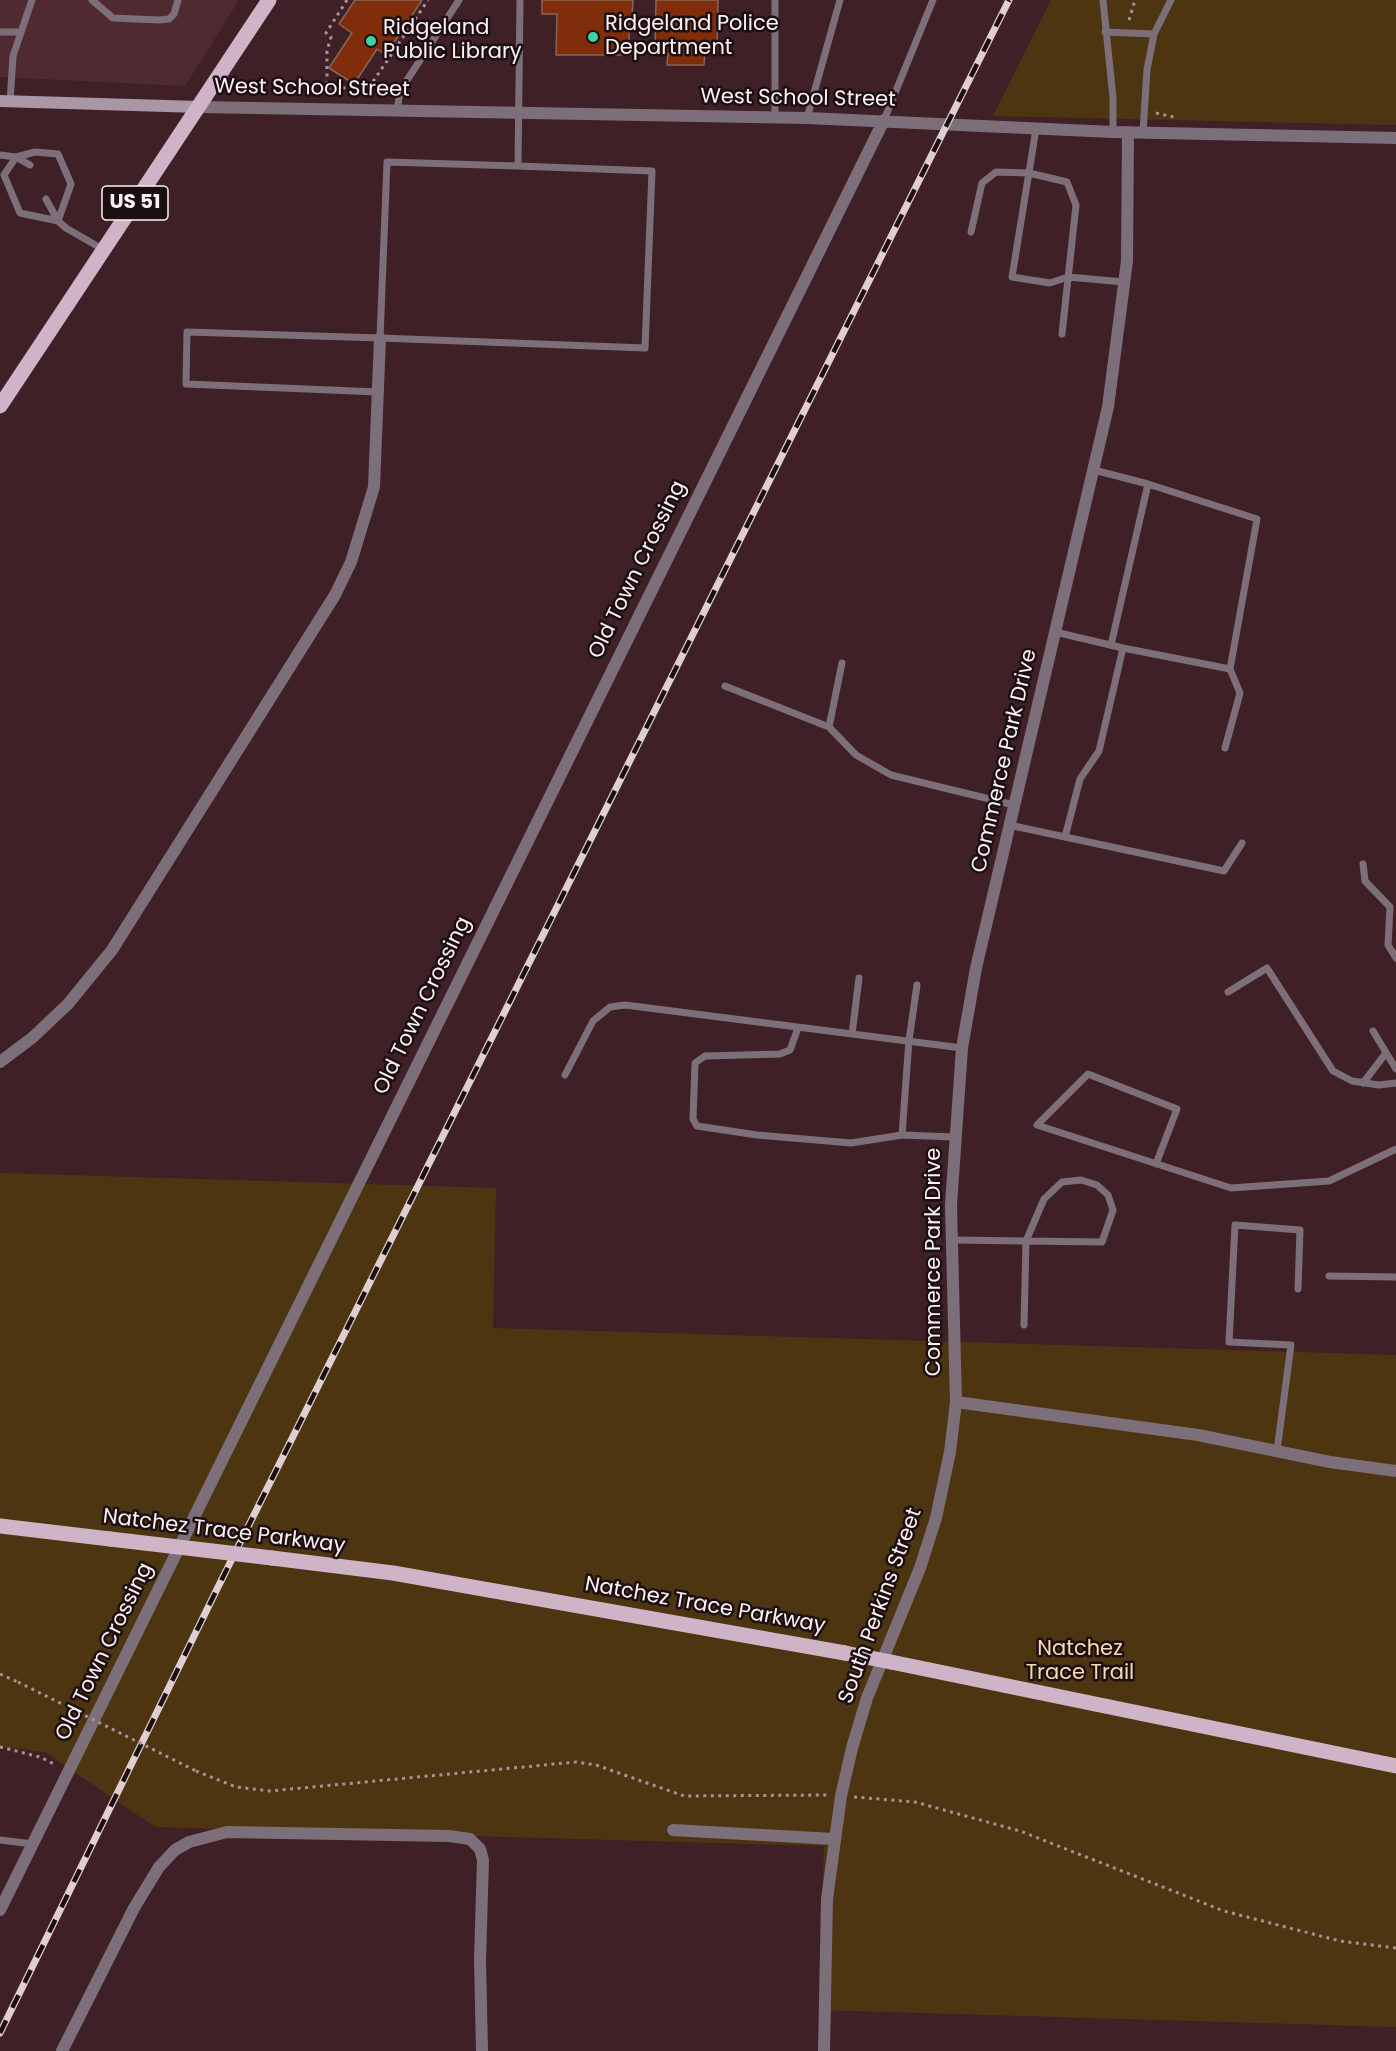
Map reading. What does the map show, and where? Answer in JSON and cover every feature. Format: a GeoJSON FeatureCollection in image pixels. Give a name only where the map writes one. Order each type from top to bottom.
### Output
{"type":"FeatureCollection","features":[{"type":"Feature","properties":{"kind":"main road","name":"US 51"},"geometry":{"type":"LineString","coordinates":[[0,406],[269,0]]}},
{"type":"Feature","properties":{"kind":"main road","name":"Natchez Trace Parkway"},"geometry":{"type":"LineString","coordinates":[[0,1526],[393,1573],[891,1662],[1396,1766]]}},
{"type":"Feature","properties":{"kind":"street"},"geometry":{"type":"LineString","coordinates":[[5,101],[199,107]]}},
{"type":"Feature","properties":{"kind":"street","name":"West School Street"},"geometry":{"type":"LineString","coordinates":[[199,107],[807,118],[1113,132],[1396,138]]}},
{"type":"Feature","properties":{"kind":"street","name":"Old Town Crossing"},"geometry":{"type":"LineString","coordinates":[[0,1910],[884,120]]}},
{"type":"Feature","properties":{"kind":"street","name":"Commerce Park Drive"},"geometry":{"type":"LineString","coordinates":[[956,1402],[952,1240],[954,1137],[962,1048],[976,968],[1108,407],[1124,282],[1128,132]]}},
{"type":"Feature","properties":{"kind":"street"},"geometry":{"type":"LineString","coordinates":[[0,1062],[32,1038],[68,1004],[112,950],[335,596],[351,562],[374,487],[380,338]]}},
{"type":"Feature","properties":{"kind":"street"},"geometry":{"type":"LineString","coordinates":[[956,1402],[1198,1436],[1396,1471]]}},
{"type":"Feature","properties":{"kind":"street","name":"South Perkins Street"},"geometry":{"type":"LineString","coordinates":[[824,2051],[827,1899],[834,1839],[852,1748],[867,1698],[920,1568],[936,1518],[950,1452],[956,1402]]}},
{"type":"Feature","properties":{"kind":"street"},"geometry":{"type":"LineString","coordinates":[[674,1830],[834,1839]]}},
{"type":"Feature","properties":{"kind":"street"},"geometry":{"type":"LineString","coordinates":[[62,2051],[134,1908],[159,1867],[175,1850],[189,1842],[227,1832],[449,1836],[470,1839],[480,1850],[483,1871],[480,1960],[482,2051]]}},
{"type":"Feature","properties":{"kind":"lane"},"geometry":{"type":"LineString","coordinates":[[5,101],[13,56],[32,0]]}},
{"type":"Feature","properties":{"kind":"lane"},"geometry":{"type":"LineString","coordinates":[[92,0],[113,18],[159,20],[169,19],[174,14],[178,0]]}},
{"type":"Feature","properties":{"kind":"lane"},"geometry":{"type":"LineString","coordinates":[[397,111],[400,91],[459,0]]}},
{"type":"Feature","properties":{"kind":"lane"},"geometry":{"type":"LineString","coordinates":[[518,166],[520,0]]}},
{"type":"Feature","properties":{"kind":"lane"},"geometry":{"type":"LineString","coordinates":[[775,0],[775,118]]}},
{"type":"Feature","properties":{"kind":"lane"},"geometry":{"type":"LineString","coordinates":[[807,118],[840,0]]}},
{"type":"Feature","properties":{"kind":"lane"},"geometry":{"type":"LineString","coordinates":[[884,120],[933,0]]}},
{"type":"Feature","properties":{"kind":"lane"},"geometry":{"type":"LineString","coordinates":[[1103,0],[1113,98],[1113,132]]}},
{"type":"Feature","properties":{"kind":"lane"},"geometry":{"type":"LineString","coordinates":[[1143,132],[1147,69],[1154,34],[1171,0]]}},
{"type":"Feature","properties":{"kind":"lane"},"geometry":{"type":"LineString","coordinates":[[0,32],[21,32]]}},
{"type":"Feature","properties":{"kind":"lane"},"geometry":{"type":"LineString","coordinates":[[1105,32],[1154,34]]}},
{"type":"Feature","properties":{"kind":"lane"},"geometry":{"type":"LineString","coordinates":[[1036,129],[1012,278],[1050,283],[1068,277],[1124,282]]}},
{"type":"Feature","properties":{"kind":"lane"},"geometry":{"type":"LineString","coordinates":[[0,156],[16,157],[34,152],[58,154],[71,184],[58,220]]}},
{"type":"Feature","properties":{"kind":"lane"},"geometry":{"type":"LineString","coordinates":[[16,157],[4,175],[20,213],[58,220],[104,250]]}},
{"type":"Feature","properties":{"kind":"lane"},"geometry":{"type":"LineString","coordinates":[[16,157],[30,165]]}},
{"type":"Feature","properties":{"kind":"lane"},"geometry":{"type":"LineString","coordinates":[[378,392],[186,384],[187,332],[645,348],[652,171],[387,162],[380,338]]}},
{"type":"Feature","properties":{"kind":"lane"},"geometry":{"type":"LineString","coordinates":[[971,232],[982,183],[996,172],[1029,173],[1067,182],[1076,205],[1062,334]]}},
{"type":"Feature","properties":{"kind":"lane"},"geometry":{"type":"LineString","coordinates":[[46,199],[58,220]]}},
{"type":"Feature","properties":{"kind":"lane"},"geometry":{"type":"LineString","coordinates":[[1094,470],[1148,484],[1257,519],[1230,669],[1240,693],[1225,748]]}},
{"type":"Feature","properties":{"kind":"lane"},"geometry":{"type":"LineString","coordinates":[[1111,645],[1148,484]]}},
{"type":"Feature","properties":{"kind":"lane"},"geometry":{"type":"LineString","coordinates":[[1055,632],[1230,669]]}},
{"type":"Feature","properties":{"kind":"lane"},"geometry":{"type":"LineString","coordinates":[[1065,837],[1080,778],[1099,751],[1123,648]]}},
{"type":"Feature","properties":{"kind":"lane"},"geometry":{"type":"LineString","coordinates":[[830,727],[842,663]]}},
{"type":"Feature","properties":{"kind":"lane"},"geometry":{"type":"LineString","coordinates":[[725,686],[830,727],[856,755],[891,775],[1014,805]]}},
{"type":"Feature","properties":{"kind":"lane"},"geometry":{"type":"LineString","coordinates":[[1010,825],[1224,871],[1242,843]]}},
{"type":"Feature","properties":{"kind":"lane"},"geometry":{"type":"LineString","coordinates":[[1363,864],[1365,881],[1390,907],[1388,945],[1396,958]]}},
{"type":"Feature","properties":{"kind":"lane"},"geometry":{"type":"LineString","coordinates":[[1228,992],[1267,968],[1333,1071],[1352,1081],[1379,1085],[1396,1083]]}},
{"type":"Feature","properties":{"kind":"lane"},"geometry":{"type":"LineString","coordinates":[[852,1034],[859,978]]}},
{"type":"Feature","properties":{"kind":"lane"},"geometry":{"type":"LineString","coordinates":[[902,1135],[909,1040],[918,985]]}},
{"type":"Feature","properties":{"kind":"lane"},"geometry":{"type":"LineString","coordinates":[[565,1075],[593,1021],[610,1007],[625,1005],[962,1048]]}},
{"type":"Feature","properties":{"kind":"lane"},"geometry":{"type":"LineString","coordinates":[[798,1028],[790,1050],[780,1054],[705,1056],[695,1063],[693,1119],[697,1126],[757,1135],[850,1143],[902,1135],[954,1137]]}},
{"type":"Feature","properties":{"kind":"lane"},"geometry":{"type":"LineString","coordinates":[[1373,1031],[1396,1069]]}},
{"type":"Feature","properties":{"kind":"lane"},"geometry":{"type":"LineString","coordinates":[[1363,1083],[1386,1053]]}},
{"type":"Feature","properties":{"kind":"lane"},"geometry":{"type":"LineString","coordinates":[[1156,1164],[1177,1109],[1088,1074],[1037,1125],[1091,1142],[1156,1164],[1231,1188],[1329,1181],[1396,1149]]}},
{"type":"Feature","properties":{"kind":"lane"},"geometry":{"type":"LineString","coordinates":[[952,1240],[1026,1241],[1102,1242],[1113,1210],[1108,1195],[1097,1185],[1081,1180],[1062,1182],[1044,1199],[1026,1241],[1024,1325]]}},
{"type":"Feature","properties":{"kind":"lane"},"geometry":{"type":"LineString","coordinates":[[1277,1451],[1291,1345],[1229,1342],[1235,1225],[1300,1230],[1298,1289]]}},
{"type":"Feature","properties":{"kind":"lane"},"geometry":{"type":"LineString","coordinates":[[1329,1276],[1396,1277]]}},
{"type":"Feature","properties":{"kind":"lane"},"geometry":{"type":"LineString","coordinates":[[0,1840],[33,1844]]}},
{"type":"Feature","properties":{"kind":"path"},"geometry":{"type":"LineString","coordinates":[[347,0],[326,33],[331,37],[327,51],[327,88],[360,88],[366,92],[428,0]]}},
{"type":"Feature","properties":{"kind":"path"},"geometry":{"type":"LineString","coordinates":[[1129,20],[1135,0]]}},
{"type":"Feature","properties":{"kind":"path"},"geometry":{"type":"LineString","coordinates":[[1117,19],[1140,20]]}},
{"type":"Feature","properties":{"kind":"path"},"geometry":{"type":"LineString","coordinates":[[0,1674],[196,1771]]}},
{"type":"Feature","properties":{"kind":"path"},"geometry":{"type":"LineString","coordinates":[[0,1748],[40,1757],[68,1772]]}},
{"type":"Feature","properties":{"kind":"shaded area"},"geometry":{"type":"Polygon","coordinates":[[[0,0],[239,0],[185,86],[0,77],[0,0]]]}},
{"type":"Feature","properties":{"kind":"green space"},"geometry":{"type":"Polygon","coordinates":[[[1051,0],[1396,0],[1396,125],[993,116],[1051,0]]]}},
{"type":"Feature","properties":{"kind":"green space","name":"Natchez Trace Trail"},"geometry":{"type":"Polygon","coordinates":[[[0,1173],[496,1188],[493,1328],[1396,1355],[1396,2027],[819,2010],[824,1846],[155,1827],[45,1752],[0,1747],[0,1173]]]}},
{"type":"Feature","properties":{"kind":"building","name":"Ridgeland Public Library"},"geometry":{"type":"Polygon","coordinates":[[[355,0],[422,0],[386,55],[377,49],[354,84],[329,68],[352,33],[339,24],[355,0]]]}},
{"type":"Feature","properties":{"kind":"building","name":"Ridgeland Police Department"},"geometry":{"type":"Polygon","coordinates":[[[542,0],[633,0],[632,18],[629,19],[629,55],[556,55],[557,14],[542,14],[542,0]]]}},
{"type":"Feature","properties":{"kind":"building"},"geometry":{"type":"Polygon","coordinates":[[[656,0],[718,0],[717,52],[705,52],[704,65],[667,65],[668,53],[655,52],[656,0]]]}},
{"type":"Feature","properties":{"kind":"railway"},"geometry":{"type":"LineString","coordinates":[[0,2033],[219,1585],[1009,0]]}},
{"type":"Feature","properties":{"kind":"place","name":"Ridgeland Police Department"},"geometry":{"type":"Point","coordinates":[593,37]}},
{"type":"Feature","properties":{"kind":"place","name":"Ridgeland Public Library"},"geometry":{"type":"Point","coordinates":[371,41]}}]}
